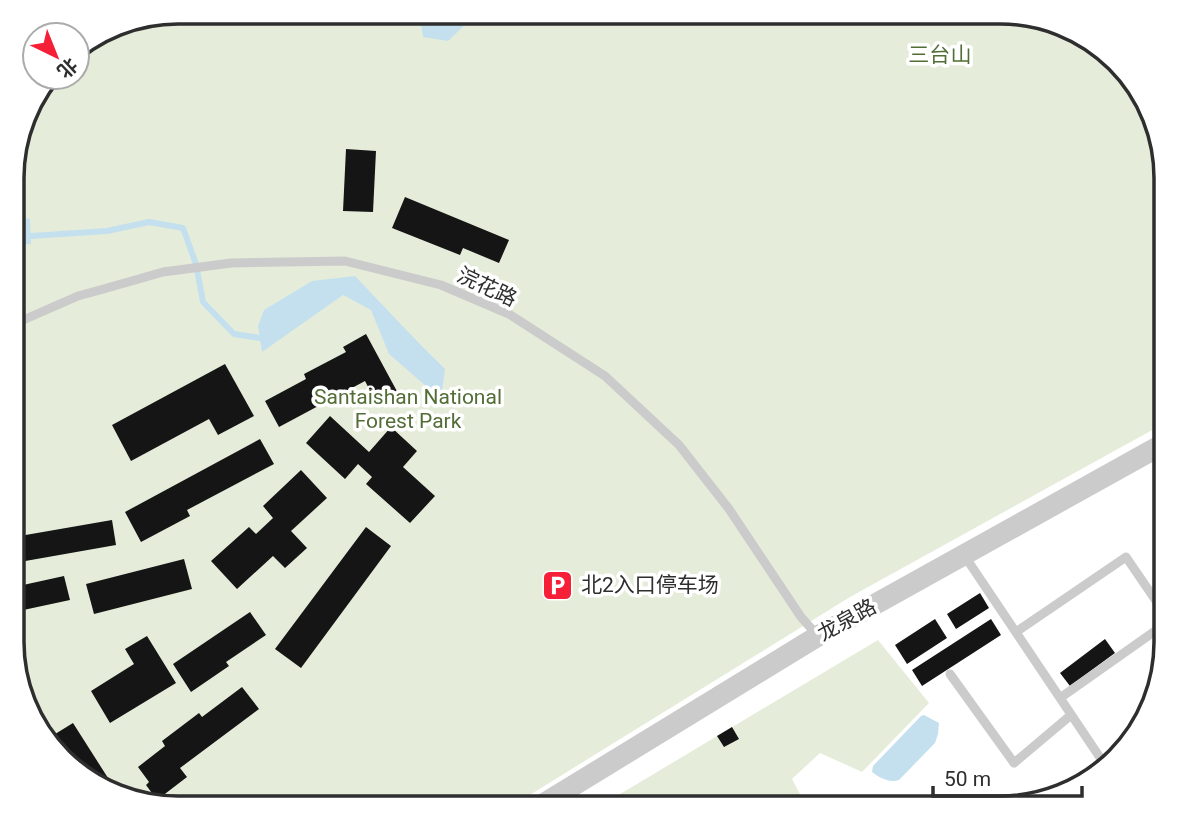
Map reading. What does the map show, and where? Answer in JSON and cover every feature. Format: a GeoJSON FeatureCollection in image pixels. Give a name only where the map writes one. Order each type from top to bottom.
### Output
{"type":"FeatureCollection","features":[{"type":"Feature","properties":{"kind":"street","name":"龙泉路"},"geometry":{"type":"LineString","coordinates":[[555,796],[818,636],[1153,450]]}},
{"type":"Feature","properties":{"kind":"lane","name":"浣花路"},"geometry":{"type":"LineString","coordinates":[[24,319],[78,296],[163,272],[231,262],[345,261],[441,285],[509,314],[605,376],[679,445],[729,509],[801,618],[818,636]]}},
{"type":"Feature","properties":{"kind":"lane"},"geometry":{"type":"LineString","coordinates":[[964,555],[1100,758]]}},
{"type":"Feature","properties":{"kind":"lane"},"geometry":{"type":"LineString","coordinates":[[1016,632],[1126,557],[1153,595]]}},
{"type":"Feature","properties":{"kind":"lane"},"geometry":{"type":"LineString","coordinates":[[1060,698],[1153,633]]}},
{"type":"Feature","properties":{"kind":"lane"},"geometry":{"type":"LineString","coordinates":[[950,674],[1014,763],[1071,715]]}},
{"type":"Feature","properties":{"kind":"green space","name":"Santaishan National Forest Park"},"geometry":{"type":"Polygon","coordinates":[[[179,24],[1029,27],[1067,40],[1093,56],[1122,85],[1138,111],[1145,129],[1153,169],[1153,430],[850,597],[528,796],[149,794],[102,776],[85,765],[63,744],[40,710],[27,672],[24,179],[30,139],[52,91],[91,91],[91,52],[102,45],[149,27],[179,24]]]}},
{"type":"Feature","properties":{"kind":"green space"},"geometry":{"type":"Polygon","coordinates":[[[878,640],[929,703],[862,772],[820,753],[792,779],[801,796],[617,796],[878,640]]]}},
{"type":"Feature","properties":{"kind":"water"},"geometry":{"type":"Polygon","coordinates":[[[421,24],[465,24],[448,41],[423,37],[421,24]]]}},
{"type":"Feature","properties":{"kind":"water"},"geometry":{"type":"Polygon","coordinates":[[[24,218],[30,219],[31,244],[24,245],[24,218]]]}},
{"type":"Feature","properties":{"kind":"water"},"geometry":{"type":"Polygon","coordinates":[[[355,276],[445,369],[441,399],[389,354],[371,310],[343,295],[262,352],[258,326],[264,310],[312,281],[355,276]]]}},
{"type":"Feature","properties":{"kind":"water"},"geometry":{"type":"Polygon","coordinates":[[[924,715],[939,723],[935,743],[899,780],[885,779],[872,772],[873,766],[924,715]]]}},
{"type":"Feature","properties":{"kind":"building"},"geometry":{"type":"Polygon","coordinates":[[[346,149],[376,151],[373,212],[343,211],[346,149]]]}},
{"type":"Feature","properties":{"kind":"building"},"geometry":{"type":"Polygon","coordinates":[[[405,197],[509,240],[499,263],[463,248],[460,255],[392,228],[405,197]]]}},
{"type":"Feature","properties":{"kind":"building"},"geometry":{"type":"Polygon","coordinates":[[[366,334],[399,395],[378,406],[365,381],[279,427],[265,401],[306,379],[304,374],[346,352],[343,347],[366,334]]]}},
{"type":"Feature","properties":{"kind":"building"},"geometry":{"type":"Polygon","coordinates":[[[225,364],[254,416],[218,435],[209,419],[131,461],[112,425],[225,364]]]}},
{"type":"Feature","properties":{"kind":"building"},"geometry":{"type":"Polygon","coordinates":[[[330,416],[369,452],[391,427],[417,451],[403,467],[435,496],[410,523],[366,484],[372,477],[358,464],[345,479],[306,443],[330,416]]]}},
{"type":"Feature","properties":{"kind":"building"},"geometry":{"type":"Polygon","coordinates":[[[260,439],[274,464],[187,510],[190,516],[141,542],[125,512],[260,439]]]}},
{"type":"Feature","properties":{"kind":"building"},"geometry":{"type":"Polygon","coordinates":[[[301,470],[327,498],[291,531],[307,548],[285,568],[273,556],[237,589],[211,561],[249,527],[256,534],[273,518],[263,506],[301,470]]]}},
{"type":"Feature","properties":{"kind":"building"},"geometry":{"type":"Polygon","coordinates":[[[112,520],[116,545],[25,561],[25,535],[112,520]]]}},
{"type":"Feature","properties":{"kind":"building"},"geometry":{"type":"Polygon","coordinates":[[[366,527],[391,546],[301,668],[275,649],[366,527]]]}},
{"type":"Feature","properties":{"kind":"building"},"geometry":{"type":"Polygon","coordinates":[[[184,559],[192,589],[94,614],[86,584],[184,559]]]}},
{"type":"Feature","properties":{"kind":"building"},"geometry":{"type":"Polygon","coordinates":[[[64,576],[70,600],[25,610],[25,585],[64,576]]]}},
{"type":"Feature","properties":{"kind":"building"},"geometry":{"type":"Polygon","coordinates":[[[980,593],[989,608],[956,629],[947,614],[980,593]]]}},
{"type":"Feature","properties":{"kind":"building"},"geometry":{"type":"Polygon","coordinates":[[[250,612],[266,635],[226,662],[229,666],[191,692],[173,664],[250,612]]]}},
{"type":"Feature","properties":{"kind":"building"},"geometry":{"type":"Polygon","coordinates":[[[935,619],[947,638],[907,664],[895,645],[935,619]]]}},
{"type":"Feature","properties":{"kind":"building"},"geometry":{"type":"Polygon","coordinates":[[[991,619],[1001,635],[922,686],[912,670],[991,619]]]}},
{"type":"Feature","properties":{"kind":"building"},"geometry":{"type":"Polygon","coordinates":[[[147,636],[176,683],[110,723],[91,691],[134,664],[125,649],[147,636]]]}},
{"type":"Feature","properties":{"kind":"building"},"geometry":{"type":"Polygon","coordinates":[[[1105,639],[1115,653],[1070,686],[1060,673],[1105,639]]]}},
{"type":"Feature","properties":{"kind":"building"},"geometry":{"type":"Polygon","coordinates":[[[242,687],[259,709],[180,768],[187,777],[163,795],[153,794],[146,785],[149,782],[138,767],[165,746],[162,741],[199,713],[202,717],[242,687]]]}},
{"type":"Feature","properties":{"kind":"building"},"geometry":{"type":"Polygon","coordinates":[[[73,723],[108,778],[85,765],[55,734],[73,723]]]}},
{"type":"Feature","properties":{"kind":"building"},"geometry":{"type":"Polygon","coordinates":[[[732,727],[739,739],[724,747],[717,736],[732,727]]]}},
{"type":"Feature","properties":{"kind":"waterway"},"geometry":{"type":"LineString","coordinates":[[31,236],[107,231],[149,222],[183,228],[196,264],[203,302],[234,334],[260,338]]}},
{"type":"Feature","properties":{"kind":"place","name":"北2入口停车场"},"geometry":{"type":"Point","coordinates":[558,585]}},
{"type":"Feature","properties":{"kind":"park label","name":"三台山"},"geometry":{"type":"Point","coordinates":[940,55]}}]}
